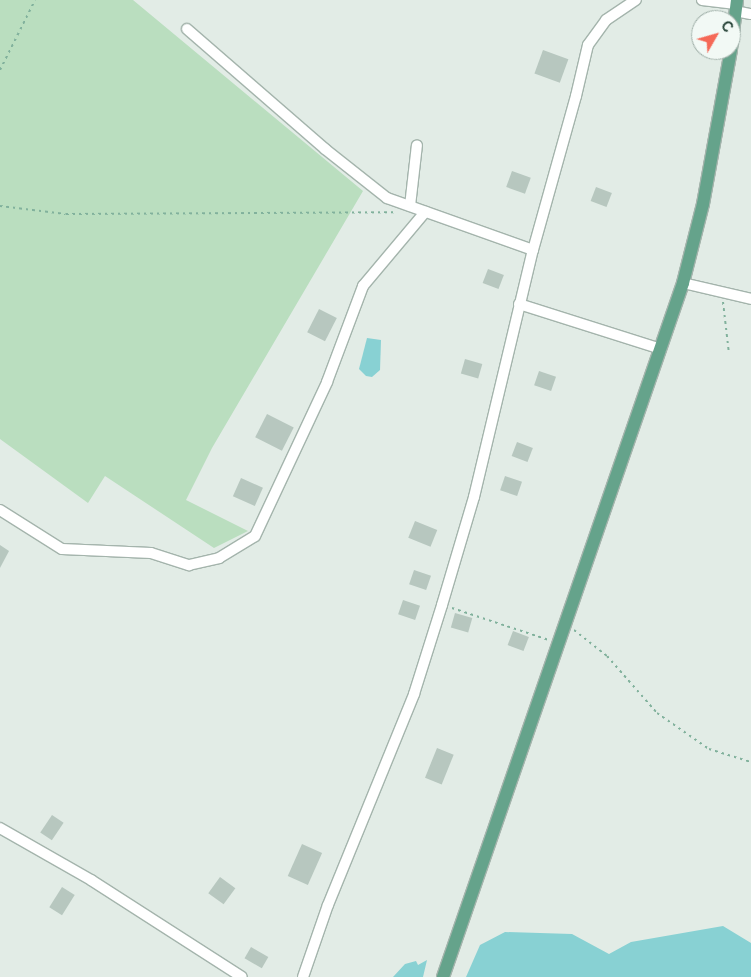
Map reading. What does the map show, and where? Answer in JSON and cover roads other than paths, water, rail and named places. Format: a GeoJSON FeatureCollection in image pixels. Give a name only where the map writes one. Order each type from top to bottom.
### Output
{"type":"FeatureCollection","features":[{"type":"Feature","properties":{"kind":"main road"},"geometry":{"type":"LineString","coordinates":[[443,977],[560,643],[682,283],[703,204],[729,60]]}},
{"type":"Feature","properties":{"kind":"street"},"geometry":{"type":"LineString","coordinates":[[303,977],[328,905],[414,694],[442,605],[474,498],[519,304],[576,96],[588,45],[606,20],[636,0]]}},
{"type":"Feature","properties":{"kind":"street"},"geometry":{"type":"LineString","coordinates":[[702,0],[736,5],[751,14]]}},
{"type":"Feature","properties":{"kind":"street"},"geometry":{"type":"LineString","coordinates":[[187,29],[325,149],[387,198],[533,250]]}},
{"type":"Feature","properties":{"kind":"street"},"geometry":{"type":"LineString","coordinates":[[410,206],[417,144]]}},
{"type":"Feature","properties":{"kind":"street"},"geometry":{"type":"LineString","coordinates":[[0,510],[62,549],[151,553],[189,565],[219,558],[255,536],[327,382],[363,286],[426,212]]}},
{"type":"Feature","properties":{"kind":"street"},"geometry":{"type":"LineString","coordinates":[[682,283],[751,299]]}},
{"type":"Feature","properties":{"kind":"street"},"geometry":{"type":"LineString","coordinates":[[519,304],[661,349]]}},
{"type":"Feature","properties":{"kind":"street"},"geometry":{"type":"LineString","coordinates":[[0,828],[91,880],[242,977]]}},
{"type":"Feature","properties":{"kind":"water"},"geometry":{"type":"Polygon","coordinates":[[[367,338],[381,340],[380,370],[372,377],[366,376],[359,369],[367,338]]]}},
{"type":"Feature","properties":{"kind":"water"},"geometry":{"type":"Polygon","coordinates":[[[723,926],[751,943],[751,977],[466,977],[480,945],[505,932],[572,934],[609,954],[631,942],[723,926]]]}},
{"type":"Feature","properties":{"kind":"water"},"geometry":{"type":"Polygon","coordinates":[[[427,960],[423,977],[393,977],[405,964],[416,961],[418,965],[427,960]]]}}]}
